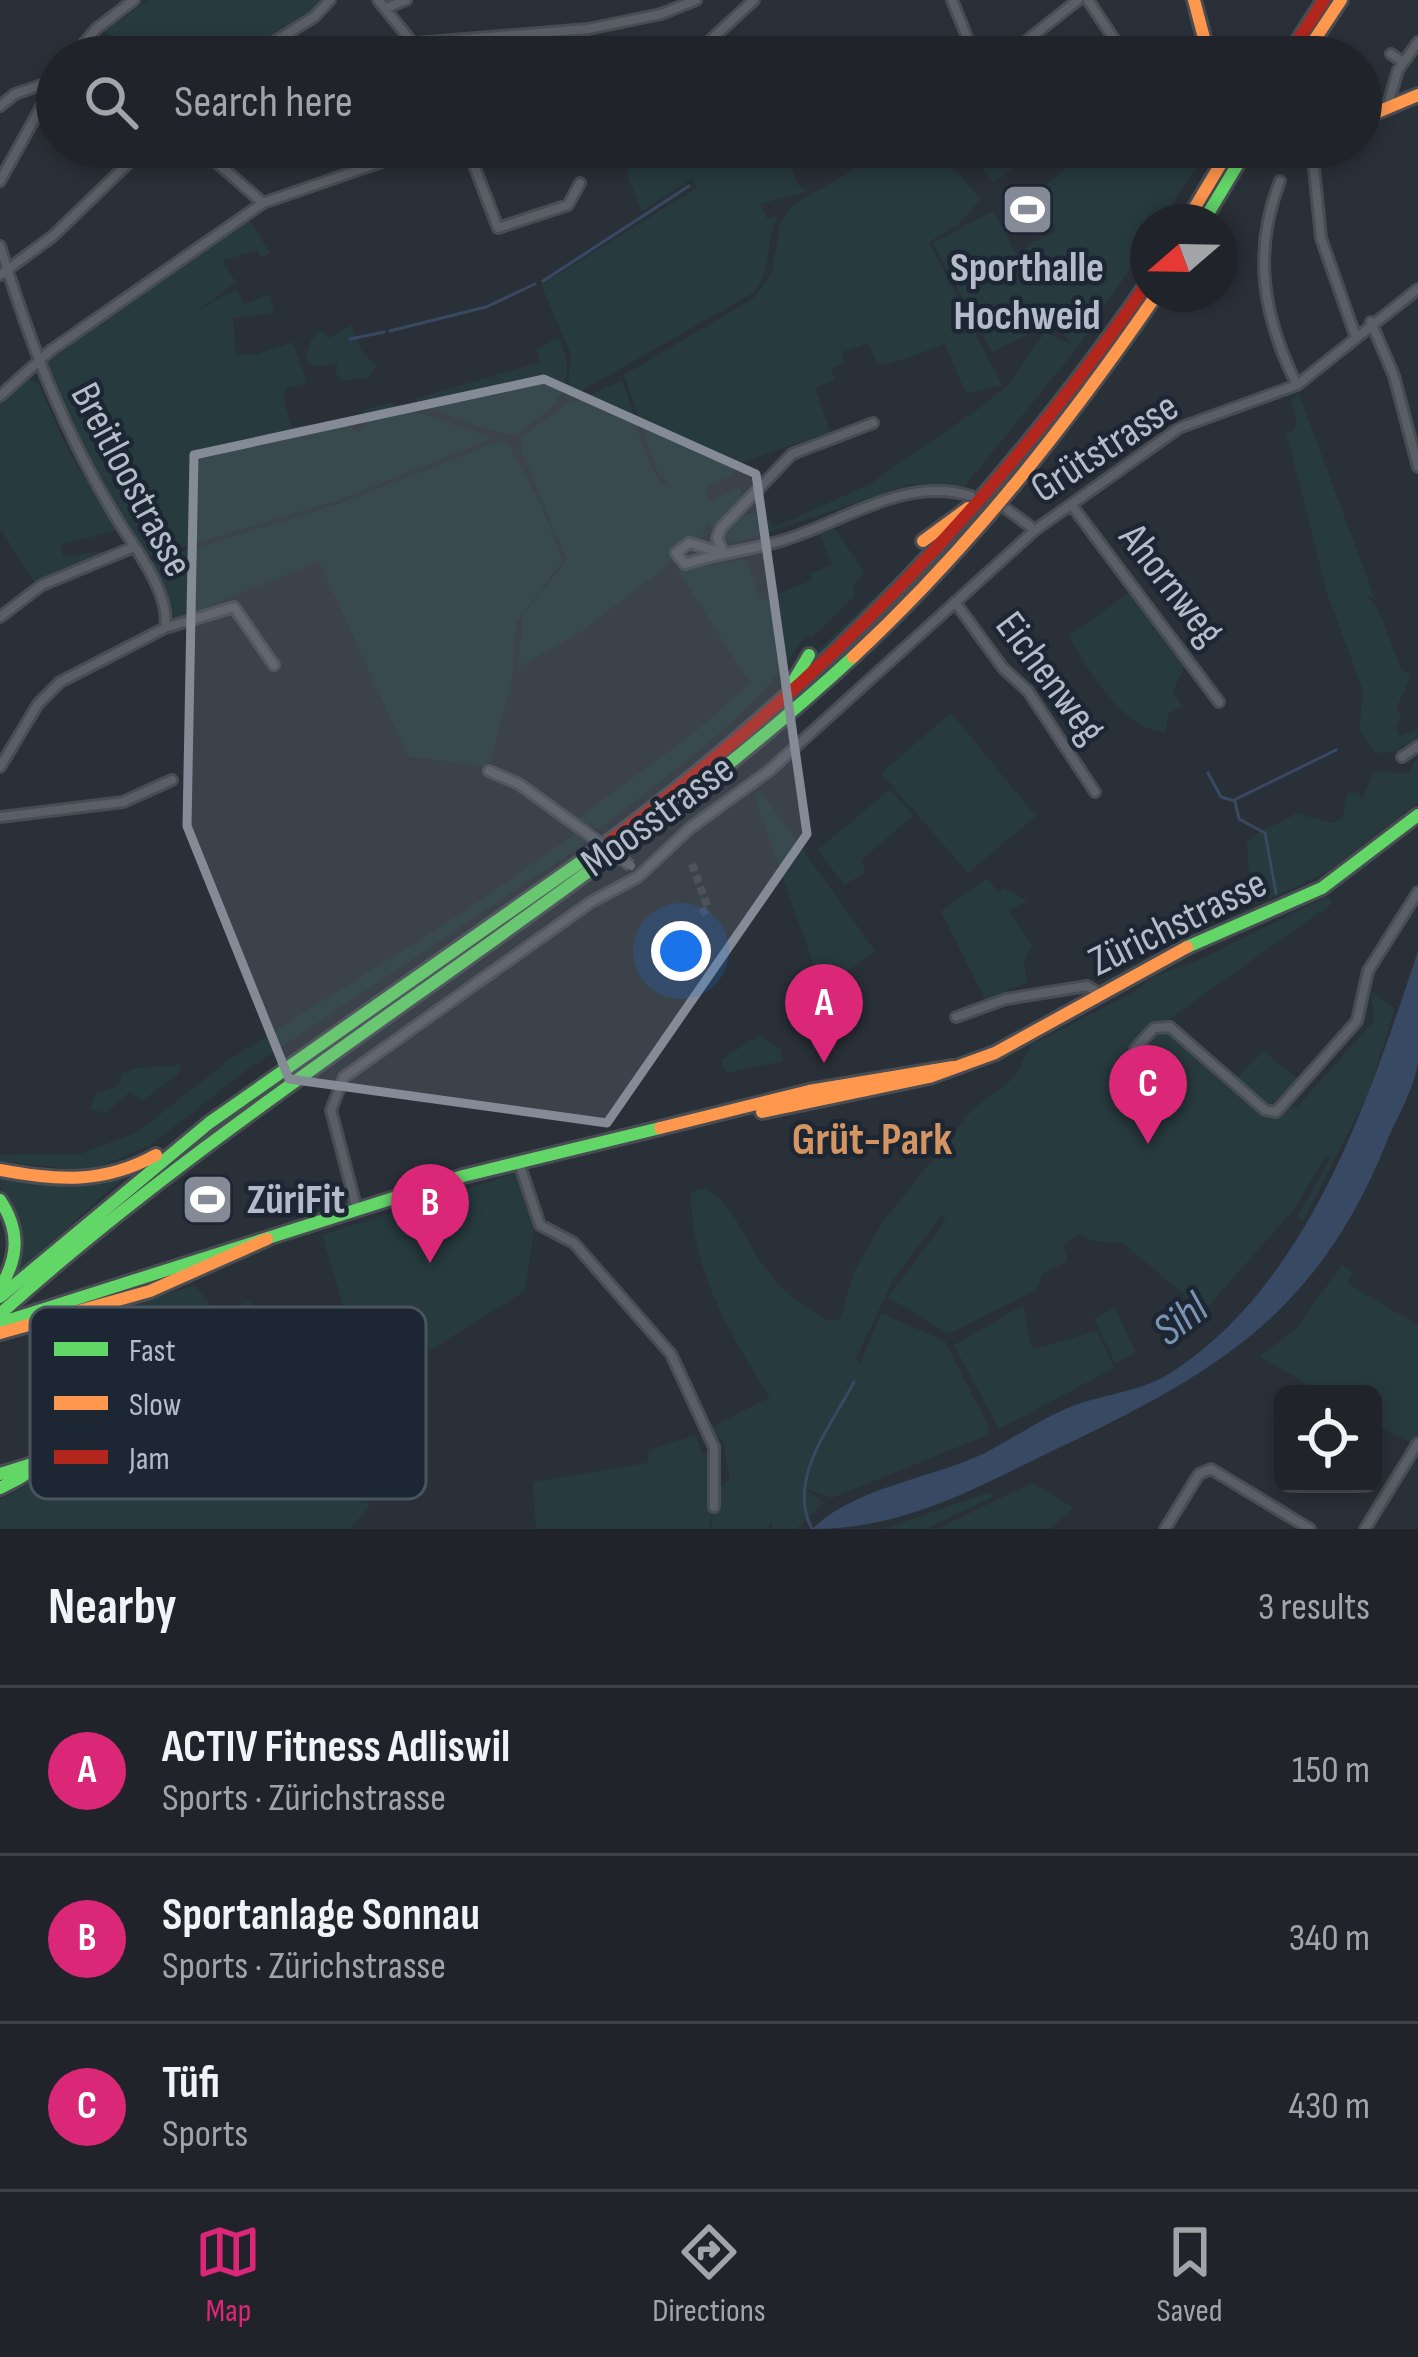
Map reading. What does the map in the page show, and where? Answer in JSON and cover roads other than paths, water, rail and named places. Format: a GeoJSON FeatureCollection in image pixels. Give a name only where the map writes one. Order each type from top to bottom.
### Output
{"type":"FeatureCollection","features":[{"type":"Feature","properties":{"kind":"main road"},"geometry":{"type":"LineString","coordinates":[[1194,0],[1203,36]]}},
{"type":"Feature","properties":{"kind":"main road"},"geometry":{"type":"LineString","coordinates":[[1301,36],[1324,0]]}},
{"type":"Feature","properties":{"kind":"main road"},"geometry":{"type":"LineString","coordinates":[[1317,36],[1341,0]]}},
{"type":"Feature","properties":{"kind":"main road"},"geometry":{"type":"LineString","coordinates":[[1382,109],[1418,95]]}},
{"type":"Feature","properties":{"kind":"main road"},"geometry":{"type":"LineString","coordinates":[[1197,204],[1218,168]]}},
{"type":"Feature","properties":{"kind":"main road"},"geometry":{"type":"LineString","coordinates":[[1214,204],[1235,168]]}},
{"type":"Feature","properties":{"kind":"main road"},"geometry":{"type":"LineString","coordinates":[[0,1293],[211,1122],[588,857],[773,711],[886,605],[1000,481],[1130,306]]}},
{"type":"Feature","properties":{"kind":"main road"},"geometry":{"type":"LineString","coordinates":[[0,1319],[24,1292],[225,1126],[635,838],[779,724],[883,629],[986,520],[1086,396],[1144,312]]}},
{"type":"Feature","properties":{"kind":"main road"},"geometry":{"type":"LineString","coordinates":[[923,541],[1000,481]]}},
{"type":"Feature","properties":{"kind":"main road"},"geometry":{"type":"LineString","coordinates":[[773,711],[809,655]]}},
{"type":"Feature","properties":{"kind":"main road","name":"Zürichstrasse"},"geometry":{"type":"LineString","coordinates":[[86,1305],[271,1237],[518,1162],[953,1066],[1024,1039],[1172,953],[1322,888],[1418,815]]}},
{"type":"Feature","properties":{"kind":"main road"},"geometry":{"type":"LineString","coordinates":[[0,1171],[63,1182],[104,1179],[139,1165],[211,1122]]}},
{"type":"Feature","properties":{"kind":"main road"},"geometry":{"type":"LineString","coordinates":[[0,1200],[17,1242],[0,1293]]}},
{"type":"Feature","properties":{"kind":"main road"},"geometry":{"type":"LineString","coordinates":[[74,1307],[86,1305]]}},
{"type":"Feature","properties":{"kind":"main road"},"geometry":{"type":"LineString","coordinates":[[80,1307],[86,1305]]}},
{"type":"Feature","properties":{"kind":"main road"},"geometry":{"type":"LineString","coordinates":[[0,1319],[30,1314]]}},
{"type":"Feature","properties":{"kind":"main road"},"geometry":{"type":"LineString","coordinates":[[0,1333],[30,1323]]}},
{"type":"Feature","properties":{"kind":"main road"},"geometry":{"type":"LineString","coordinates":[[0,1474],[30,1464]]}},
{"type":"Feature","properties":{"kind":"main road"},"geometry":{"type":"LineString","coordinates":[[0,1488],[30,1469]]}},
{"type":"Feature","properties":{"kind":"street"},"geometry":{"type":"LineString","coordinates":[[92,36],[134,0]]}},
{"type":"Feature","properties":{"kind":"street"},"geometry":{"type":"LineString","coordinates":[[284,36],[330,0]]}},
{"type":"Feature","properties":{"kind":"street"},"geometry":{"type":"LineString","coordinates":[[382,4],[406,0]]}},
{"type":"Feature","properties":{"kind":"street"},"geometry":{"type":"LineString","coordinates":[[502,36],[588,29],[662,14],[695,0]]}},
{"type":"Feature","properties":{"kind":"street"},"geometry":{"type":"LineString","coordinates":[[715,36],[754,0]]}},
{"type":"Feature","properties":{"kind":"street"},"geometry":{"type":"LineString","coordinates":[[954,0],[967,36]]}},
{"type":"Feature","properties":{"kind":"street"},"geometry":{"type":"LineString","coordinates":[[1033,36],[1078,0]]}},
{"type":"Feature","properties":{"kind":"street"},"geometry":{"type":"LineString","coordinates":[[1088,0],[1112,36]]}},
{"type":"Feature","properties":{"kind":"street"},"geometry":{"type":"LineString","coordinates":[[382,4],[410,36]]}},
{"type":"Feature","properties":{"kind":"street"},"geometry":{"type":"LineString","coordinates":[[1387,107],[1386,96],[1418,42]]}},
{"type":"Feature","properties":{"kind":"street"},"geometry":{"type":"LineString","coordinates":[[1390,54],[1403,62]]}},
{"type":"Feature","properties":{"kind":"street"},"geometry":{"type":"LineString","coordinates":[[0,106],[36,86]]}},
{"type":"Feature","properties":{"kind":"street"},"geometry":{"type":"LineString","coordinates":[[0,181],[36,115]]}},
{"type":"Feature","properties":{"kind":"street"},"geometry":{"type":"LineString","coordinates":[[4,273],[53,236],[123,168]]}},
{"type":"Feature","properties":{"kind":"street"},"geometry":{"type":"LineString","coordinates":[[223,168],[263,202]]}},
{"type":"Feature","properties":{"kind":"street"},"geometry":{"type":"LineString","coordinates":[[0,396],[38,361],[263,202],[363,168]]}},
{"type":"Feature","properties":{"kind":"street"},"geometry":{"type":"LineString","coordinates":[[474,168],[498,228],[568,205],[580,183]]}},
{"type":"Feature","properties":{"kind":"street"},"geometry":{"type":"LineString","coordinates":[[1314,168],[1321,238],[1355,334]]}},
{"type":"Feature","properties":{"kind":"street"},"geometry":{"type":"LineString","coordinates":[[1280,181],[1264,227],[1260,266],[1297,385]]}},
{"type":"Feature","properties":{"kind":"street","name":"Breitloostrasse"},"geometry":{"type":"LineString","coordinates":[[0,246],[4,273],[77,455],[134,547],[165,609],[165,628]]}},
{"type":"Feature","properties":{"kind":"street","name":"Grütstrasse"},"geometry":{"type":"LineString","coordinates":[[1008,510],[1035,530],[1179,428],[1297,385],[1355,334],[1418,289]]}},
{"type":"Feature","properties":{"kind":"street"},"geometry":{"type":"LineString","coordinates":[[1371,322],[1394,376],[1418,467]]}},
{"type":"Feature","properties":{"kind":"street"},"geometry":{"type":"LineString","coordinates":[[724,553],[717,538],[722,528],[792,454],[873,423]]}},
{"type":"Feature","properties":{"kind":"street","name":"Grütstrasse"},"geometry":{"type":"LineString","coordinates":[[724,553],[689,543],[676,554],[685,564],[789,539],[905,493],[943,490],[970,496]]}},
{"type":"Feature","properties":{"kind":"street","name":"Ahornweg"},"geometry":{"type":"LineString","coordinates":[[1072,507],[1219,702]]}},
{"type":"Feature","properties":{"kind":"street","name":"Moosstrasse"},"geometry":{"type":"LineString","coordinates":[[357,1210],[331,1109],[340,1080],[591,902],[638,877],[690,828],[770,770],[1035,530]]}},
{"type":"Feature","properties":{"kind":"street"},"geometry":{"type":"LineString","coordinates":[[0,616],[42,585],[134,547]]}},
{"type":"Feature","properties":{"kind":"street","name":"Eichenweg"},"geometry":{"type":"LineString","coordinates":[[955,602],[1003,668],[1028,691],[1095,792]]}},
{"type":"Feature","properties":{"kind":"street","name":"Breitloostrasse"},"geometry":{"type":"LineString","coordinates":[[0,767],[38,704],[60,682],[165,628],[234,607],[274,665]]}},
{"type":"Feature","properties":{"kind":"street"},"geometry":{"type":"LineString","coordinates":[[1402,757],[1418,746]]}},
{"type":"Feature","properties":{"kind":"street"},"geometry":{"type":"LineString","coordinates":[[489,771],[519,784],[632,866]]}},
{"type":"Feature","properties":{"kind":"street"},"geometry":{"type":"LineString","coordinates":[[0,817],[123,802],[172,780]]}},
{"type":"Feature","properties":{"kind":"street"},"geometry":{"type":"LineString","coordinates":[[1135,1049],[1154,1028],[1170,1027],[1265,1110],[1276,1112],[1357,1021],[1368,971],[1418,892]]}},
{"type":"Feature","properties":{"kind":"street"},"geometry":{"type":"LineString","coordinates":[[956,1017],[1035,994],[1088,986],[1102,995]]}},
{"type":"Feature","properties":{"kind":"street"},"geometry":{"type":"LineString","coordinates":[[518,1162],[540,1225],[578,1247],[675,1360],[713,1447],[715,1508]]}},
{"type":"Feature","properties":{"kind":"street"},"geometry":{"type":"LineString","coordinates":[[1365,1529],[1418,1443]]}},
{"type":"Feature","properties":{"kind":"street"},"geometry":{"type":"LineString","coordinates":[[1165,1529],[1199,1474],[1211,1468],[1310,1529]]}},
{"type":"Feature","properties":{"kind":"water"},"geometry":{"type":"Polygon","coordinates":[[[1418,951],[1418,1061],[1413,1082],[1356,1207],[1324,1258],[1288,1301],[1204,1370],[987,1483],[904,1516],[812,1529],[830,1514],[872,1493],[985,1453],[1062,1411],[1163,1377],[1222,1332],[1263,1287],[1329,1182],[1378,1066],[1418,951]]]}},
{"type":"Feature","properties":{"kind":"waterway"},"geometry":{"type":"LineString","coordinates":[[543,281],[689,186]]}},
{"type":"Feature","properties":{"kind":"waterway"},"geometry":{"type":"LineString","coordinates":[[390,331],[486,307],[535,284]]}},
{"type":"Feature","properties":{"kind":"waterway"},"geometry":{"type":"LineString","coordinates":[[350,339],[384,332]]}},
{"type":"Feature","properties":{"kind":"waterway"},"geometry":{"type":"LineString","coordinates":[[1236,799],[1336,750]]}},
{"type":"Feature","properties":{"kind":"waterway"},"geometry":{"type":"LineString","coordinates":[[1208,773],[1221,797],[1235,801],[1239,819],[1265,833],[1276,893]]}},
{"type":"Feature","properties":{"kind":"waterway"},"geometry":{"type":"LineString","coordinates":[[812,1529],[805,1510],[808,1473],[854,1382]]}},
{"type":"Feature","properties":{"kind":"tunnel"},"geometry":{"type":"LineString","coordinates":[[692,864],[708,908],[699,915]]}},
{"type":"Feature","properties":{"kind":"place","name":"Sporthalle Hochweid"},"geometry":{"type":"Point","coordinates":[1027,209]}},
{"type":"Feature","properties":{"kind":"place","name":"ACTIV Fitness Adliswil"},"geometry":{"type":"Point","coordinates":[824,1063]}},
{"type":"Feature","properties":{"kind":"place","name":"Tüfi"},"geometry":{"type":"Point","coordinates":[1148,1144]}},
{"type":"Feature","properties":{"kind":"place","name":"ZüriFit"},"geometry":{"type":"Point","coordinates":[208,1200]}},
{"type":"Feature","properties":{"kind":"place","name":"Sportanlage Sonnau"},"geometry":{"type":"Point","coordinates":[430,1263]}},
{"type":"Feature","properties":{"kind":"district","name":"Grüt-Park"},"geometry":{"type":"Point","coordinates":[872,1140]}},
{"type":"Feature","properties":{"kind":"water label","name":"Sihl"},"geometry":{"type":"Point","coordinates":[1181,1320]}}]}
